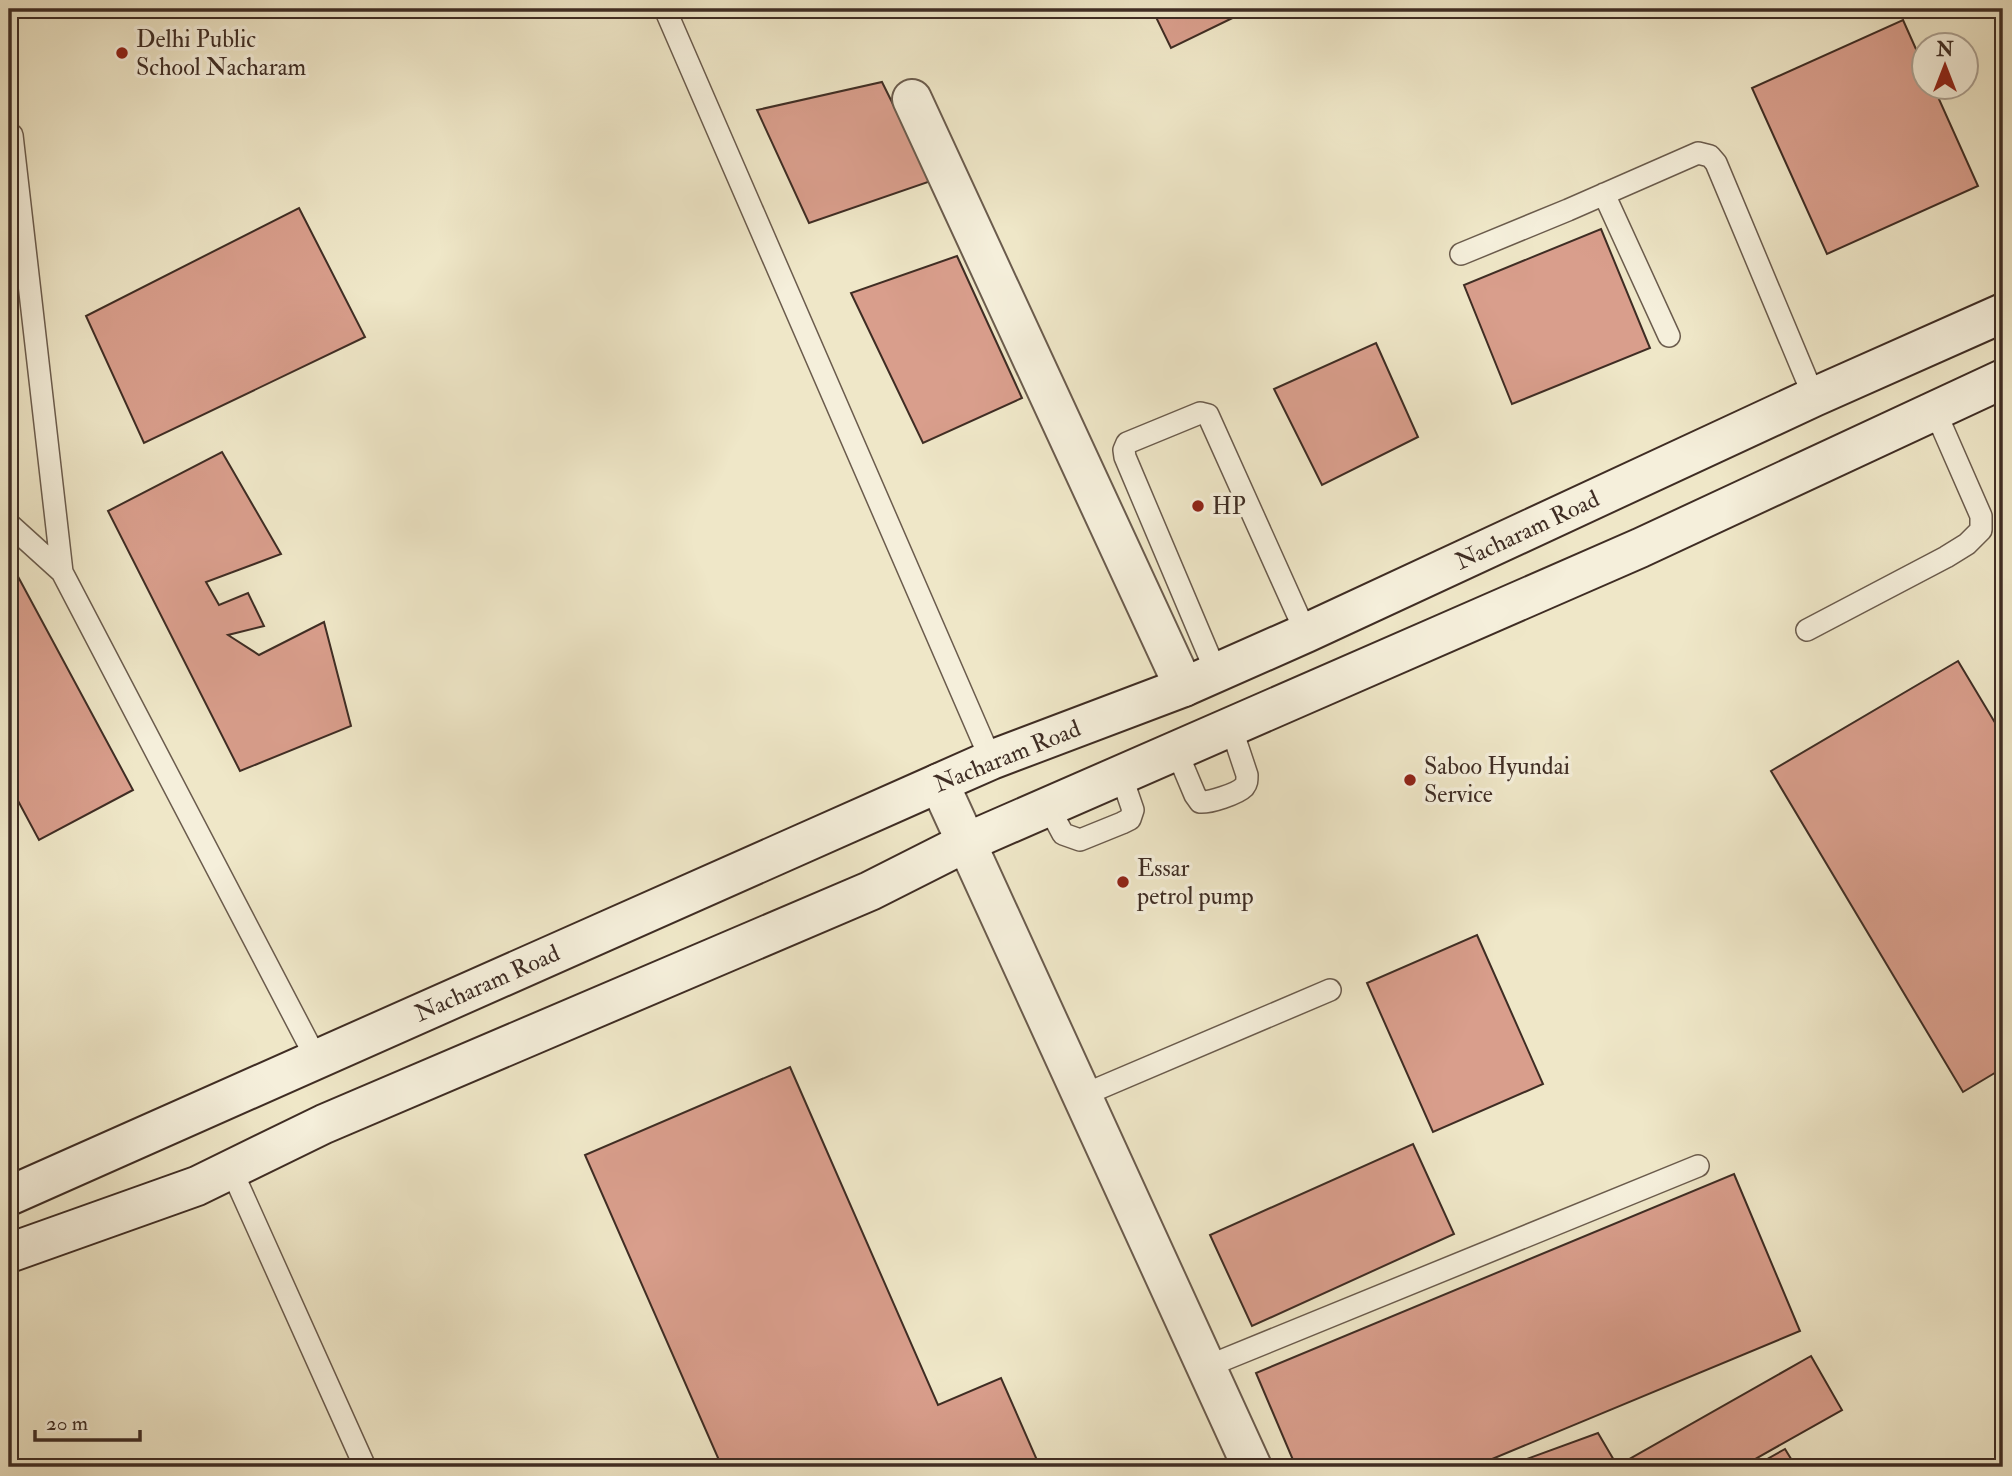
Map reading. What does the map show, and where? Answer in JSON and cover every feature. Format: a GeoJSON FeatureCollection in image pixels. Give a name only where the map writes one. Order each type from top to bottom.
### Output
{"type":"FeatureCollection","features":[{"type":"Feature","properties":{"kind":"main road"},"geometry":{"type":"LineString","coordinates":[[912,99],[1200,680]]}},
{"type":"Feature","properties":{"kind":"main road","name":"Nacharam Road"},"geometry":{"type":"LineString","coordinates":[[9,1196],[992,760],[1200,680],[1814,397],[2003,313]]}},
{"type":"Feature","properties":{"kind":"main road"},"geometry":{"type":"LineString","coordinates":[[9,1253],[197,1186],[324,1124],[870,891],[965,843],[1048,806],[1640,548],[2003,379]]}},
{"type":"Feature","properties":{"kind":"main road"},"geometry":{"type":"LineString","coordinates":[[939,783],[1252,1467]]}},
{"type":"Feature","properties":{"kind":"lane"},"geometry":{"type":"LineString","coordinates":[[665,9],[992,760]]}},
{"type":"Feature","properties":{"kind":"lane"},"geometry":{"type":"LineString","coordinates":[[9,135],[12,135],[62,572]]}},
{"type":"Feature","properties":{"kind":"lane"},"geometry":{"type":"LineString","coordinates":[[1461,254],[1698,153],[1710,156],[1716,163],[1814,397]]}},
{"type":"Feature","properties":{"kind":"lane"},"geometry":{"type":"LineString","coordinates":[[1604,194],[1669,335]]}},
{"type":"Feature","properties":{"kind":"lane"},"geometry":{"type":"LineString","coordinates":[[1807,630],[1947,557],[1967,544],[1981,530],[1981,516],[1935,411]]}},
{"type":"Feature","properties":{"kind":"lane"},"geometry":{"type":"LineString","coordinates":[[1200,680],[1125,457],[1127,443],[1200,412],[1208,415],[1306,633]]}},
{"type":"Feature","properties":{"kind":"lane"},"geometry":{"type":"LineString","coordinates":[[9,524],[62,572],[316,1059]]}},
{"type":"Feature","properties":{"kind":"lane"},"geometry":{"type":"LineString","coordinates":[[1176,750],[1200,802],[1208,803],[1242,789],[1247,775],[1231,727]]}},
{"type":"Feature","properties":{"kind":"lane"},"geometry":{"type":"LineString","coordinates":[[1081,1096],[1330,990]]}},
{"type":"Feature","properties":{"kind":"lane"},"geometry":{"type":"LineString","coordinates":[[1206,1367],[1698,1166]]}},
{"type":"Feature","properties":{"kind":"lane"},"geometry":{"type":"LineString","coordinates":[[231,1169],[365,1467]]}},
{"type":"Feature","properties":{"kind":"building"},"geometry":{"type":"Polygon","coordinates":[[[1152,9],[1251,9],[1171,48],[1152,9]]]}},
{"type":"Feature","properties":{"kind":"building"},"geometry":{"type":"Polygon","coordinates":[[[1903,20],[1910,36],[1910,102],[1940,102],[1978,186],[1827,254],[1752,88],[1903,20]]]}},
{"type":"Feature","properties":{"kind":"building"},"geometry":{"type":"Polygon","coordinates":[[[882,82],[931,181],[809,223],[757,110],[882,82]]]}},
{"type":"Feature","properties":{"kind":"building"},"geometry":{"type":"Polygon","coordinates":[[[299,208],[365,337],[144,443],[86,316],[299,208]]]}},
{"type":"Feature","properties":{"kind":"building"},"geometry":{"type":"Polygon","coordinates":[[[1601,229],[1650,348],[1512,404],[1464,285],[1601,229]]]}},
{"type":"Feature","properties":{"kind":"building"},"geometry":{"type":"Polygon","coordinates":[[[957,256],[1022,398],[923,443],[851,293],[957,256]]]}},
{"type":"Feature","properties":{"kind":"building"},"geometry":{"type":"Polygon","coordinates":[[[1376,343],[1418,437],[1322,485],[1274,389],[1376,343]]]}},
{"type":"Feature","properties":{"kind":"building"},"geometry":{"type":"Polygon","coordinates":[[[222,452],[281,554],[206,582],[219,605],[248,593],[264,626],[228,635],[259,655],[324,622],[351,726],[240,771],[108,511],[222,452]]]}},
{"type":"Feature","properties":{"kind":"building"},"geometry":{"type":"Polygon","coordinates":[[[15,571],[133,790],[39,840],[9,784],[9,574],[15,571]]]}},
{"type":"Feature","properties":{"kind":"building"},"geometry":{"type":"Polygon","coordinates":[[[1958,661],[2003,736],[2003,1068],[1963,1092],[1771,771],[1958,661]]]}},
{"type":"Feature","properties":{"kind":"building"},"geometry":{"type":"Polygon","coordinates":[[[1477,935],[1543,1084],[1433,1132],[1367,983],[1477,935]]]}},
{"type":"Feature","properties":{"kind":"building"},"geometry":{"type":"Polygon","coordinates":[[[790,1067],[938,1405],[1001,1378],[1040,1467],[722,1467],[585,1155],[790,1067]]]}},
{"type":"Feature","properties":{"kind":"building"},"geometry":{"type":"Polygon","coordinates":[[[1413,1144],[1454,1234],[1252,1326],[1210,1235],[1413,1144]]]}},
{"type":"Feature","properties":{"kind":"building"},"geometry":{"type":"Polygon","coordinates":[[[1734,1174],[1800,1331],[1473,1467],[1296,1467],[1256,1373],[1734,1174]]]}},
{"type":"Feature","properties":{"kind":"building"},"geometry":{"type":"Polygon","coordinates":[[[1811,1356],[1842,1410],[1741,1467],[1629,1467],[1626,1461],[1811,1356]]]}},
{"type":"Feature","properties":{"kind":"building"},"geometry":{"type":"Polygon","coordinates":[[[1598,1433],[1618,1467],[1505,1467],[1598,1433]]]}},
{"type":"Feature","properties":{"kind":"building"},"geometry":{"type":"Polygon","coordinates":[[[1785,1449],[1796,1467],[1753,1467],[1785,1449]]]}},
{"type":"Feature","properties":{"kind":"place","name":"Delhi Public School Nacharam"},"geometry":{"type":"Point","coordinates":[122,53]}},
{"type":"Feature","properties":{"kind":"place","name":"HP"},"geometry":{"type":"Point","coordinates":[1198,506]}},
{"type":"Feature","properties":{"kind":"place","name":"Saboo Hyundai Service"},"geometry":{"type":"Point","coordinates":[1410,780]}},
{"type":"Feature","properties":{"kind":"place","name":"Essar petrol pump"},"geometry":{"type":"Point","coordinates":[1123,882]}}]}
